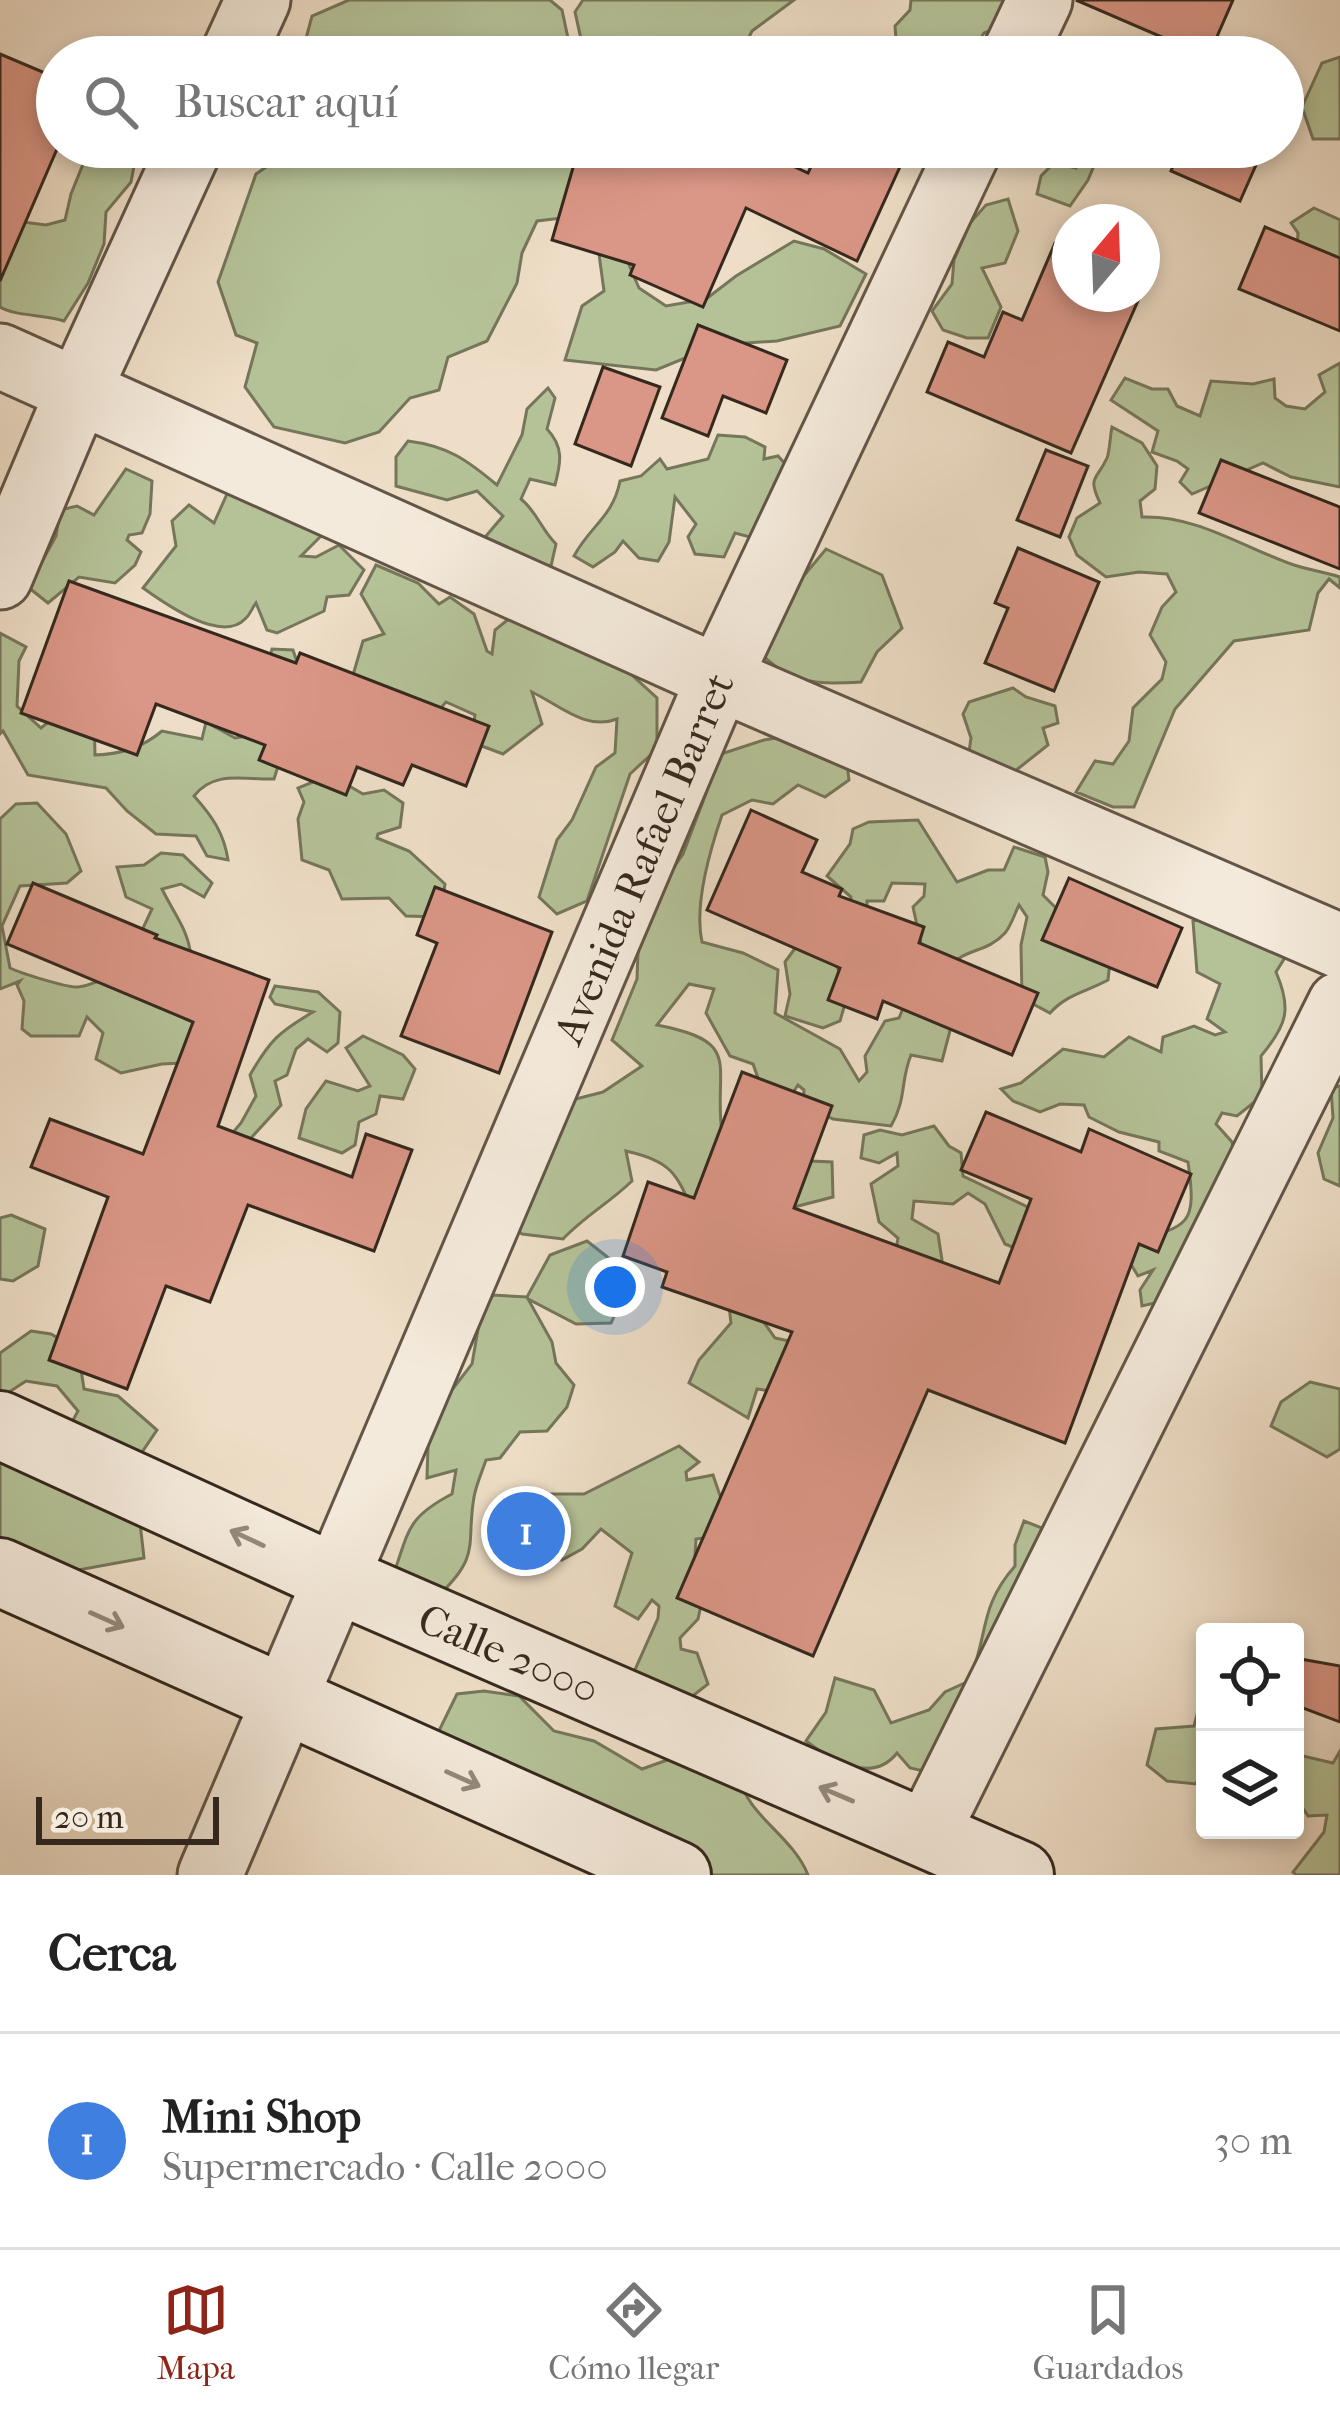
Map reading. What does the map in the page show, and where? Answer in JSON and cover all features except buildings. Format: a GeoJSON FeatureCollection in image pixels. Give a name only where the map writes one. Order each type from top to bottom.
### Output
{"type":"FeatureCollection","features":[{"type":"Feature","properties":{"kind":"street"},"geometry":{"type":"LineString","coordinates":[[242,36],[258,0]]}},
{"type":"Feature","properties":{"kind":"street"},"geometry":{"type":"LineString","coordinates":[[1023,36],[1040,0]]}},
{"type":"Feature","properties":{"kind":"street"},"geometry":{"type":"LineString","coordinates":[[0,577],[180,168]]}},
{"type":"Feature","properties":{"kind":"street","name":"Avenida Rafael Barret"},"geometry":{"type":"LineString","coordinates":[[210,1875],[719,678],[960,168]]}},
{"type":"Feature","properties":{"kind":"street"},"geometry":{"type":"LineString","coordinates":[[0,356],[719,678],[1340,946]]}},
{"type":"Feature","properties":{"kind":"street"},"geometry":{"type":"LineString","coordinates":[[927,1833],[1340,1004]]}},
{"type":"Feature","properties":{"kind":"street","name":"Calle 2000"},"geometry":{"type":"LineString","coordinates":[[0,1425],[337,1579],[1020,1875]]}},
{"type":"Feature","properties":{"kind":"street"},"geometry":{"type":"LineString","coordinates":[[0,1573],[677,1875]]}},
{"type":"Feature","properties":{"kind":"green space"},"geometry":{"type":"Polygon","coordinates":[[[349,0],[550,0],[562,10],[568,36],[307,36],[312,16],[349,0]]]}},
{"type":"Feature","properties":{"kind":"green space"},"geometry":{"type":"Polygon","coordinates":[[[583,0],[794,0],[750,36],[580,36],[575,12],[583,0]]]}},
{"type":"Feature","properties":{"kind":"green space"},"geometry":{"type":"Polygon","coordinates":[[[911,0],[1027,0],[1018,19],[982,36],[896,36],[895,26],[910,10],[911,0]]]}},
{"type":"Feature","properties":{"kind":"green space"},"geometry":{"type":"Polygon","coordinates":[[[1340,57],[1340,139],[1313,139],[1304,113],[1322,63],[1340,57]]]}},
{"type":"Feature","properties":{"kind":"green space"},"geometry":{"type":"Polygon","coordinates":[[[82,168],[134,168],[131,182],[106,212],[104,244],[88,283],[64,321],[0,307],[0,219],[46,225],[65,220],[82,168]]]}},
{"type":"Feature","properties":{"kind":"green space"},"geometry":{"type":"Polygon","coordinates":[[[265,168],[622,168],[624,253],[639,288],[666,306],[706,299],[794,241],[824,249],[866,274],[840,326],[777,341],[717,345],[656,370],[565,360],[582,306],[604,291],[596,232],[579,216],[537,221],[522,253],[517,283],[487,341],[448,357],[439,390],[410,398],[379,432],[345,443],[274,427],[245,387],[257,343],[236,335],[218,282],[256,174],[265,168]]]}},
{"type":"Feature","properties":{"kind":"green space"},"geometry":{"type":"Polygon","coordinates":[[[1049,168],[1093,168],[1071,204],[1037,194],[1041,176],[1049,168]]]}},
{"type":"Feature","properties":{"kind":"green space"},"geometry":{"type":"Polygon","coordinates":[[[1008,199],[1018,231],[1005,263],[982,268],[1001,307],[988,338],[967,338],[943,330],[932,311],[952,284],[954,260],[970,223],[986,205],[1008,199]]]}},
{"type":"Feature","properties":{"kind":"green space"},"geometry":{"type":"Polygon","coordinates":[[[1314,208],[1340,220],[1340,273],[1297,253],[1298,233],[1291,223],[1314,208]]]}},
{"type":"Feature","properties":{"kind":"green space"},"geometry":{"type":"Polygon","coordinates":[[[1340,363],[1340,487],[1291,477],[1263,463],[1192,494],[1180,482],[1188,469],[1152,452],[1158,431],[1111,400],[1125,378],[1152,389],[1168,389],[1177,406],[1200,416],[1211,381],[1253,384],[1274,379],[1275,398],[1286,406],[1305,409],[1325,392],[1319,375],[1340,363]]]}},
{"type":"Feature","properties":{"kind":"green space"},"geometry":{"type":"Polygon","coordinates":[[[548,388],[555,398],[547,429],[559,449],[557,477],[555,485],[530,479],[521,499],[556,544],[551,566],[528,562],[481,542],[503,516],[477,491],[447,500],[396,486],[396,457],[408,441],[456,456],[497,485],[522,435],[527,409],[548,388]]]}},
{"type":"Feature","properties":{"kind":"green space"},"geometry":{"type":"Polygon","coordinates":[[[1112,427],[1142,443],[1157,466],[1155,489],[1140,501],[1142,517],[1182,521],[1294,565],[1340,577],[1340,588],[1329,579],[1318,593],[1309,630],[1234,641],[1175,709],[1134,807],[1113,807],[1076,792],[1095,761],[1113,764],[1129,741],[1133,708],[1162,679],[1166,662],[1150,635],[1162,607],[1176,592],[1167,574],[1106,577],[1077,555],[1069,537],[1077,518],[1100,503],[1094,483],[1107,458],[1112,427]]]}},
{"type":"Feature","properties":{"kind":"green space"},"geometry":{"type":"Polygon","coordinates":[[[718,435],[745,437],[765,447],[764,459],[778,456],[789,468],[750,537],[735,533],[724,557],[695,554],[688,537],[696,524],[675,497],[669,542],[658,561],[639,558],[623,541],[593,567],[574,556],[607,513],[620,481],[641,476],[660,459],[667,469],[708,459],[718,435]]]}},
{"type":"Feature","properties":{"kind":"green space"},"geometry":{"type":"Polygon","coordinates":[[[126,469],[152,481],[150,514],[142,533],[129,535],[127,540],[141,552],[135,565],[115,583],[79,577],[48,603],[28,587],[56,536],[60,510],[77,506],[94,515],[126,469]]]}},
{"type":"Feature","properties":{"kind":"green space"},"geometry":{"type":"Polygon","coordinates":[[[227,494],[303,500],[321,536],[301,556],[316,557],[339,545],[364,570],[349,595],[327,597],[324,611],[277,633],[267,630],[256,603],[245,619],[222,627],[193,618],[143,588],[176,546],[172,521],[189,505],[214,523],[227,494]]]}},
{"type":"Feature","properties":{"kind":"green space"},"geometry":{"type":"Polygon","coordinates":[[[826,549],[882,575],[902,628],[877,652],[861,682],[799,678],[775,666],[749,642],[826,549]]]}},
{"type":"Feature","properties":{"kind":"green space"},"geometry":{"type":"Polygon","coordinates":[[[376,565],[418,583],[439,604],[450,597],[474,614],[492,654],[495,630],[515,614],[590,637],[657,698],[657,749],[630,774],[587,901],[557,914],[539,897],[557,840],[572,820],[596,767],[615,753],[617,719],[584,719],[532,692],[542,724],[503,754],[471,742],[475,715],[446,702],[425,726],[348,692],[363,641],[384,634],[361,594],[376,565]]]}},
{"type":"Feature","properties":{"kind":"green space"},"geometry":{"type":"Polygon","coordinates":[[[0,633],[26,647],[19,661],[17,706],[41,728],[72,703],[94,713],[95,755],[131,749],[162,731],[202,739],[206,722],[235,738],[248,736],[272,649],[293,650],[304,683],[274,779],[220,779],[194,796],[216,825],[228,860],[207,856],[196,836],[156,834],[106,788],[28,775],[3,731],[0,734],[0,633]]]}},
{"type":"Feature","properties":{"kind":"green space"},"geometry":{"type":"Polygon","coordinates":[[[1013,688],[1055,706],[1058,723],[1043,728],[1048,745],[1010,775],[969,752],[971,738],[963,714],[969,702],[1013,688]]]}},
{"type":"Feature","properties":{"kind":"green space"},"geometry":{"type":"Polygon","coordinates":[[[812,732],[845,748],[849,780],[825,797],[798,785],[773,804],[752,800],[722,815],[702,895],[702,942],[743,953],[778,970],[775,1013],[840,1049],[859,1081],[867,1072],[865,1056],[885,1021],[899,1018],[906,1001],[952,1023],[942,1061],[911,1055],[891,1126],[833,1119],[803,1104],[804,1090],[798,1085],[788,1100],[763,1092],[753,1064],[730,1056],[706,1013],[714,989],[689,984],[657,1025],[703,1039],[714,1049],[721,1073],[722,1134],[787,1160],[832,1162],[833,1197],[771,1213],[694,1214],[671,1171],[626,1151],[632,1181],[563,1239],[522,1234],[510,1223],[564,1102],[603,1092],[642,1066],[612,1040],[637,979],[638,952],[655,895],[683,854],[721,754],[812,732]]]}},
{"type":"Feature","properties":{"kind":"green space"},"geometry":{"type":"Polygon","coordinates":[[[330,775],[363,794],[384,790],[403,803],[400,827],[377,838],[409,851],[445,884],[440,917],[406,916],[389,898],[342,899],[329,870],[302,860],[298,819],[304,802],[298,788],[330,775]]]}},
{"type":"Feature","properties":{"kind":"green space"},"geometry":{"type":"Polygon","coordinates":[[[37,803],[66,834],[81,871],[67,883],[20,886],[2,926],[10,968],[76,987],[114,975],[214,1026],[201,1062],[121,1073],[96,1059],[103,1033],[87,1017],[79,1036],[31,1036],[22,1029],[20,981],[0,989],[0,819],[16,804],[37,803]]]}},
{"type":"Feature","properties":{"kind":"green space"},"geometry":{"type":"Polygon","coordinates":[[[918,820],[957,882],[988,870],[1004,870],[1014,847],[1045,857],[1048,872],[1043,895],[1078,930],[1111,952],[1108,980],[1070,997],[1050,1013],[1022,998],[1021,945],[1027,917],[1019,905],[1005,933],[956,960],[939,978],[924,958],[913,907],[924,896],[925,884],[892,883],[884,901],[867,901],[867,930],[836,965],[849,990],[840,1021],[823,1028],[785,1016],[790,994],[785,962],[802,939],[850,910],[851,897],[827,876],[850,844],[853,829],[869,822],[918,820]]]}},
{"type":"Feature","properties":{"kind":"green space"},"geometry":{"type":"Polygon","coordinates":[[[161,853],[183,855],[212,883],[204,897],[181,884],[162,889],[190,950],[178,970],[136,943],[152,909],[126,897],[117,867],[144,865],[161,853]]]}},
{"type":"Feature","properties":{"kind":"green space"},"geometry":{"type":"Polygon","coordinates":[[[1235,909],[1286,956],[1276,972],[1284,1016],[1261,1056],[1262,1096],[1237,1116],[1222,1113],[1216,1124],[1232,1142],[1235,1163],[1172,1299],[1142,1306],[1140,1290],[1153,1270],[1138,1276],[1124,1253],[1130,1241],[1166,1232],[1185,1220],[1191,1199],[1188,1162],[1159,1151],[1159,1142],[1119,1132],[1089,1117],[1084,1105],[1060,1104],[1040,1112],[1013,1101],[1001,1089],[1021,1083],[1063,1049],[1104,1057],[1129,1037],[1161,1052],[1163,1037],[1194,1026],[1215,1035],[1225,1032],[1207,1019],[1220,984],[1197,972],[1193,921],[1235,909]]]}},
{"type":"Feature","properties":{"kind":"green space"},"geometry":{"type":"Polygon","coordinates":[[[275,986],[318,992],[340,1012],[338,1043],[327,1052],[308,1039],[296,1049],[287,1075],[275,1081],[281,1105],[247,1148],[218,1150],[256,1096],[250,1075],[264,1053],[283,1031],[313,1012],[275,1004],[270,997],[275,986]]]}},
{"type":"Feature","properties":{"kind":"green space"},"geometry":{"type":"Polygon","coordinates":[[[363,1036],[403,1055],[415,1069],[403,1099],[380,1096],[376,1114],[359,1122],[355,1145],[342,1153],[299,1138],[306,1109],[326,1081],[358,1091],[370,1086],[346,1048],[363,1036]]]}},
{"type":"Feature","properties":{"kind":"green space"},"geometry":{"type":"Polygon","coordinates":[[[1340,1086],[1340,1186],[1324,1179],[1318,1153],[1333,1118],[1331,1088],[1340,1086]]]}},
{"type":"Feature","properties":{"kind":"green space"},"geometry":{"type":"Polygon","coordinates":[[[934,1126],[961,1153],[963,1176],[1038,1212],[1034,1256],[1005,1244],[985,1204],[968,1193],[953,1204],[914,1201],[912,1219],[938,1234],[939,1277],[893,1268],[898,1238],[879,1222],[871,1184],[898,1166],[897,1153],[879,1163],[861,1158],[864,1135],[880,1130],[902,1135],[934,1126]]]}},
{"type":"Feature","properties":{"kind":"green space"},"geometry":{"type":"Polygon","coordinates":[[[11,1215],[45,1229],[38,1266],[13,1281],[0,1279],[0,1218],[11,1215]]]}},
{"type":"Feature","properties":{"kind":"green space"},"geometry":{"type":"Polygon","coordinates":[[[587,1241],[633,1277],[611,1323],[576,1324],[528,1299],[552,1342],[556,1363],[574,1385],[567,1407],[547,1431],[520,1432],[500,1458],[486,1460],[474,1497],[467,1559],[440,1594],[393,1576],[417,1519],[452,1494],[456,1470],[427,1478],[428,1446],[445,1399],[472,1364],[480,1318],[493,1295],[527,1297],[550,1255],[587,1241]]]}},
{"type":"Feature","properties":{"kind":"green space"},"geometry":{"type":"Polygon","coordinates":[[[728,1297],[763,1321],[775,1338],[807,1345],[777,1392],[757,1389],[748,1418],[689,1383],[699,1360],[731,1323],[728,1297]]]}},
{"type":"Feature","properties":{"kind":"green space"},"geometry":{"type":"Polygon","coordinates":[[[31,1331],[51,1334],[78,1350],[84,1389],[118,1396],[157,1430],[142,1452],[106,1457],[66,1433],[78,1411],[57,1386],[26,1381],[0,1398],[0,1353],[31,1331]]]}},
{"type":"Feature","properties":{"kind":"green space"},"geometry":{"type":"Polygon","coordinates":[[[1310,1382],[1340,1389],[1340,1449],[1327,1457],[1271,1426],[1281,1402],[1310,1382]]]}},
{"type":"Feature","properties":{"kind":"green space"},"geometry":{"type":"Polygon","coordinates":[[[0,1433],[136,1487],[144,1558],[73,1571],[0,1540],[0,1433]]]}},
{"type":"Feature","properties":{"kind":"green space"},"geometry":{"type":"Polygon","coordinates":[[[679,1446],[699,1462],[686,1472],[687,1480],[713,1475],[727,1516],[710,1537],[696,1539],[695,1556],[708,1573],[698,1619],[680,1638],[681,1649],[697,1653],[708,1684],[685,1702],[630,1681],[659,1606],[652,1600],[638,1619],[615,1606],[632,1553],[601,1529],[582,1549],[562,1560],[553,1513],[544,1494],[584,1494],[679,1446]]]}},
{"type":"Feature","properties":{"kind":"green space"},"geometry":{"type":"Polygon","coordinates":[[[1024,1521],[1047,1530],[942,1775],[910,1768],[897,1753],[876,1767],[852,1766],[806,1741],[826,1712],[835,1678],[874,1690],[891,1723],[929,1710],[945,1692],[969,1681],[989,1609],[1015,1566],[1015,1545],[1024,1521]]]}},
{"type":"Feature","properties":{"kind":"green space"},"geometry":{"type":"Polygon","coordinates":[[[484,1691],[519,1696],[554,1731],[594,1741],[642,1769],[681,1755],[741,1778],[751,1802],[792,1848],[808,1875],[660,1875],[430,1749],[457,1694],[484,1691]]]}},
{"type":"Feature","properties":{"kind":"green space"},"geometry":{"type":"Polygon","coordinates":[[[1196,1719],[1196,1784],[1167,1781],[1147,1765],[1156,1729],[1194,1726],[1196,1719]]]}},
{"type":"Feature","properties":{"kind":"green space"},"geometry":{"type":"Polygon","coordinates":[[[1340,1751],[1340,1875],[1296,1875],[1293,1872],[1324,1832],[1327,1815],[1308,1816],[1304,1810],[1304,1756],[1333,1763],[1340,1751]]]}},
{"type":"Feature","properties":{"kind":"place","name":"Mini Shop"},"geometry":{"type":"Point","coordinates":[526,1531]}}]}
